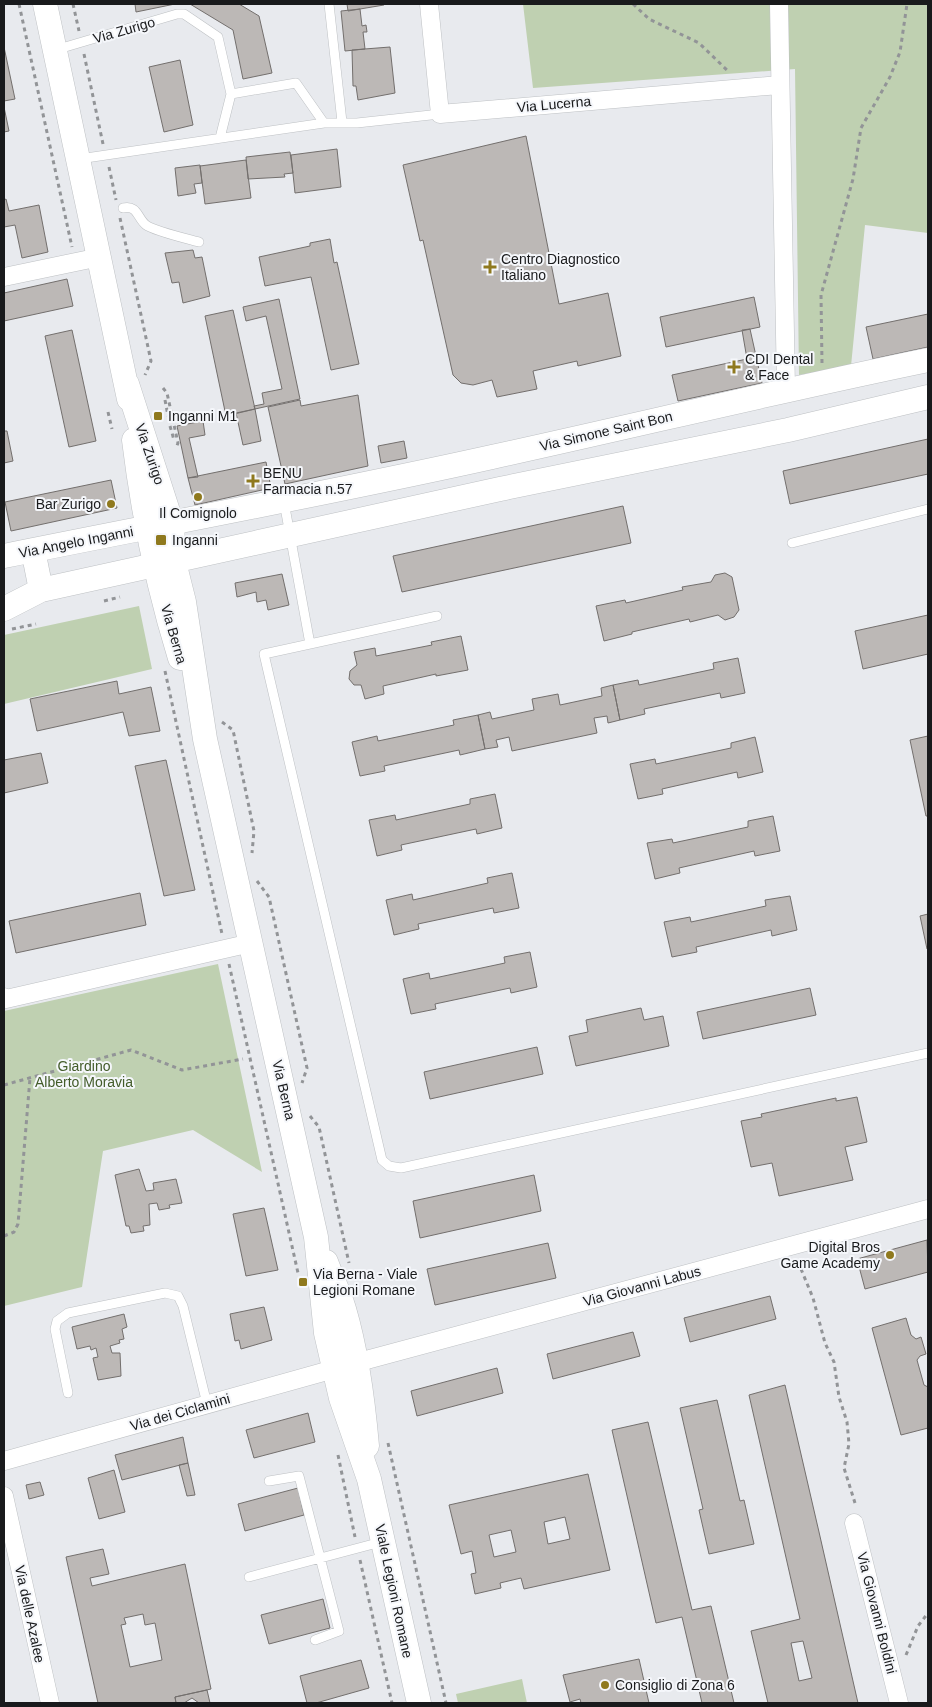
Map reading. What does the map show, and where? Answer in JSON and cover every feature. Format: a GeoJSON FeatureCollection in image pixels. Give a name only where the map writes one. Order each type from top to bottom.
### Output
{"type":"FeatureCollection","features":[{"type":"Feature","properties":{"kind":"main road","name":"Via Zurigo"},"geometry":{"type":"LineString","coordinates":[[45,4],[127,384],[140,493],[148,528]]}},
{"type":"Feature","properties":{"kind":"main road","name":"Via Simone Saint Bon"},"geometry":{"type":"LineString","coordinates":[[148,528],[284,502],[494,457],[786,389],[928,360]]}},
{"type":"Feature","properties":{"kind":"main road","name":"Via Zurigo"},"geometry":{"type":"LineString","coordinates":[[127,384],[172,524]]}},
{"type":"Feature","properties":{"kind":"main road"},"geometry":{"type":"LineString","coordinates":[[4,609],[42,590],[500,489],[778,432],[928,397]]}},
{"type":"Feature","properties":{"kind":"main road"},"geometry":{"type":"LineString","coordinates":[[494,457],[500,489]]}},
{"type":"Feature","properties":{"kind":"main road","name":"Via Berna"},"geometry":{"type":"LineString","coordinates":[[172,524],[164,564],[316,1237],[344,1309],[345,1366]]}},
{"type":"Feature","properties":{"kind":"main road","name":"Via Berna"},"geometry":{"type":"LineString","coordinates":[[148,528],[184,602],[205,739]]}},
{"type":"Feature","properties":{"kind":"main road","name":"Via Angelo Inganni"},"geometry":{"type":"LineString","coordinates":[[4,556],[148,528]]}},
{"type":"Feature","properties":{"kind":"main road"},"geometry":{"type":"LineString","coordinates":[[33,550],[42,590]]}},
{"type":"Feature","properties":{"kind":"main road","name":"Viale Legioni Romane"},"geometry":{"type":"LineString","coordinates":[[345,1366],[363,1403],[369,1479],[419,1703]]}},
{"type":"Feature","properties":{"kind":"street"},"geometry":{"type":"LineString","coordinates":[[429,4],[440,114]]}},
{"type":"Feature","properties":{"kind":"street"},"geometry":{"type":"LineString","coordinates":[[779,4],[786,389]]}},
{"type":"Feature","properties":{"kind":"street","name":"Via Lucerna"},"geometry":{"type":"LineString","coordinates":[[440,114],[779,85]]}},
{"type":"Feature","properties":{"kind":"street"},"geometry":{"type":"LineString","coordinates":[[4,277],[100,257]]}},
{"type":"Feature","properties":{"kind":"street"},"geometry":{"type":"LineString","coordinates":[[4,997],[6,999],[251,943]]}},
{"type":"Feature","properties":{"kind":"street","name":"Via Giovanni Labus"},"geometry":{"type":"LineString","coordinates":[[345,1366],[928,1209]]}},
{"type":"Feature","properties":{"kind":"street","name":"Via dei Ciclamini"},"geometry":{"type":"LineString","coordinates":[[4,1461],[345,1366]]}},
{"type":"Feature","properties":{"kind":"street","name":"Via delle Azalee"},"geometry":{"type":"LineString","coordinates":[[4,1496],[50,1703]]}},
{"type":"Feature","properties":{"kind":"street","name":"Via Giovanni Boldini"},"geometry":{"type":"LineString","coordinates":[[854,1523],[899,1703]]}},
{"type":"Feature","properties":{"kind":"lane"},"geometry":{"type":"LineString","coordinates":[[329,4],[342,122]]}},
{"type":"Feature","properties":{"kind":"lane","name":"Via Zurigo"},"geometry":{"type":"LineString","coordinates":[[55,50],[177,14],[184,14],[218,37],[231,94],[220,138]]}},
{"type":"Feature","properties":{"kind":"lane"},"geometry":{"type":"LineString","coordinates":[[231,94],[296,82],[324,123]]}},
{"type":"Feature","properties":{"kind":"lane"},"geometry":{"type":"LineString","coordinates":[[79,159],[324,123],[357,123],[440,114]]}},
{"type":"Feature","properties":{"kind":"lane"},"geometry":{"type":"LineString","coordinates":[[123,208],[129,207],[137,211],[147,226],[199,242]]}},
{"type":"Feature","properties":{"kind":"lane"},"geometry":{"type":"LineString","coordinates":[[284,502],[310,644]]}},
{"type":"Feature","properties":{"kind":"lane"},"geometry":{"type":"LineString","coordinates":[[792,543],[928,509]]}},
{"type":"Feature","properties":{"kind":"lane"},"geometry":{"type":"LineString","coordinates":[[437,616],[264,654],[382,1160],[389,1166],[401,1168],[928,1054]]}},
{"type":"Feature","properties":{"kind":"lane"},"geometry":{"type":"LineString","coordinates":[[68,1393],[55,1330],[57,1321],[68,1313],[165,1293],[178,1296],[183,1306],[207,1404]]}},
{"type":"Feature","properties":{"kind":"lane"},"geometry":{"type":"LineString","coordinates":[[269,1481],[299,1476],[339,1632],[315,1640]]}},
{"type":"Feature","properties":{"kind":"lane"},"geometry":{"type":"LineString","coordinates":[[249,1577],[383,1541]]}},
{"type":"Feature","properties":{"kind":"path"},"geometry":{"type":"LineString","coordinates":[[19,4],[73,252]]}},
{"type":"Feature","properties":{"kind":"path"},"geometry":{"type":"LineString","coordinates":[[633,4],[649,19],[699,44],[731,74]]}},
{"type":"Feature","properties":{"kind":"path"},"geometry":{"type":"LineString","coordinates":[[823,382],[821,295],[853,179],[862,128],[890,77],[900,52],[907,4]]}},
{"type":"Feature","properties":{"kind":"path"},"geometry":{"type":"LineString","coordinates":[[163,388],[167,393],[178,443],[176,448]]}},
{"type":"Feature","properties":{"kind":"path"},"geometry":{"type":"LineString","coordinates":[[165,400],[168,416]]}},
{"type":"Feature","properties":{"kind":"path"},"geometry":{"type":"LineString","coordinates":[[108,412],[112,429]]}},
{"type":"Feature","properties":{"kind":"path"},"geometry":{"type":"LineString","coordinates":[[170,426],[174,440]]}},
{"type":"Feature","properties":{"kind":"path"},"geometry":{"type":"LineString","coordinates":[[104,601],[120,597]]}},
{"type":"Feature","properties":{"kind":"path"},"geometry":{"type":"LineString","coordinates":[[4,630],[36,624]]}},
{"type":"Feature","properties":{"kind":"path"},"geometry":{"type":"LineString","coordinates":[[165,670],[224,941]]}},
{"type":"Feature","properties":{"kind":"path"},"geometry":{"type":"LineString","coordinates":[[200,707],[233,730],[254,831],[251,860]]}},
{"type":"Feature","properties":{"kind":"path"},"geometry":{"type":"LineString","coordinates":[[255,877],[269,897],[307,1068],[300,1089]]}},
{"type":"Feature","properties":{"kind":"path"},"geometry":{"type":"LineString","coordinates":[[228,960],[298,1275]]}},
{"type":"Feature","properties":{"kind":"path"},"geometry":{"type":"LineString","coordinates":[[4,1085],[131,1050],[182,1070],[243,1059]]}},
{"type":"Feature","properties":{"kind":"path"},"geometry":{"type":"LineString","coordinates":[[4,1236],[14,1232],[18,1224],[30,1078]]}},
{"type":"Feature","properties":{"kind":"path"},"geometry":{"type":"LineString","coordinates":[[305,1112],[319,1127],[351,1271]]}},
{"type":"Feature","properties":{"kind":"path"},"geometry":{"type":"LineString","coordinates":[[800,1269],[813,1298],[825,1343],[834,1362],[839,1397],[847,1422],[848,1444],[844,1468],[855,1503]]}},
{"type":"Feature","properties":{"kind":"path"},"geometry":{"type":"LineString","coordinates":[[388,1440],[446,1703]]}},
{"type":"Feature","properties":{"kind":"path"},"geometry":{"type":"LineString","coordinates":[[904,1659],[918,1626],[928,1613]]}},
{"type":"Feature","properties":{"kind":"green space"},"geometry":{"type":"Polygon","coordinates":[[[523,4],[928,4],[928,233],[865,225],[851,366],[799,375],[795,69],[533,88],[523,4]]]}},
{"type":"Feature","properties":{"kind":"green space"},"geometry":{"type":"Polygon","coordinates":[[[139,606],[152,669],[4,704],[4,635],[139,606]]]}},
{"type":"Feature","properties":{"kind":"green space","name":"Giardino Alberto Moravia"},"geometry":{"type":"Polygon","coordinates":[[[218,964],[262,1172],[193,1130],[103,1151],[82,1287],[4,1306],[4,1011],[218,964]]]}},
{"type":"Feature","properties":{"kind":"green space"},"geometry":{"type":"Polygon","coordinates":[[[522,1679],[527,1703],[458,1703],[456,1694],[522,1679]]]}},
{"type":"Feature","properties":{"kind":"building"},"geometry":{"type":"Polygon","coordinates":[[[135,4],[175,4],[136,12],[135,4]]]}},
{"type":"Feature","properties":{"kind":"building"},"geometry":{"type":"Polygon","coordinates":[[[190,4],[239,4],[259,16],[272,73],[243,79],[233,30],[190,4]]]}},
{"type":"Feature","properties":{"kind":"building"},"geometry":{"type":"Polygon","coordinates":[[[347,4],[384,4],[384,5],[348,11],[347,4]]]}},
{"type":"Feature","properties":{"kind":"building"},"geometry":{"type":"Polygon","coordinates":[[[360,9],[362,26],[366,25],[367,32],[363,32],[365,49],[345,51],[341,11],[360,9]]]}},
{"type":"Feature","properties":{"kind":"building"},"geometry":{"type":"Polygon","coordinates":[[[4,47],[15,99],[4,101],[4,47]]]}},
{"type":"Feature","properties":{"kind":"building"},"geometry":{"type":"Polygon","coordinates":[[[390,47],[395,93],[358,100],[356,86],[353,86],[352,50],[390,47]]]}},
{"type":"Feature","properties":{"kind":"building"},"geometry":{"type":"Polygon","coordinates":[[[180,60],[193,125],[164,132],[149,67],[180,60]]]}},
{"type":"Feature","properties":{"kind":"building"},"geometry":{"type":"Polygon","coordinates":[[[4,107],[9,131],[4,132],[4,107]]]}},
{"type":"Feature","properties":{"kind":"building","name":"Centro Diagnostico Italiano"},"geometry":{"type":"Polygon","coordinates":[[[526,136],[559,304],[608,293],[621,356],[578,366],[577,361],[533,371],[537,389],[497,397],[492,380],[473,385],[461,383],[453,375],[423,240],[420,241],[403,165],[526,136]]]}},
{"type":"Feature","properties":{"kind":"building"},"geometry":{"type":"Polygon","coordinates":[[[337,149],[341,187],[295,193],[291,155],[337,149]]]}},
{"type":"Feature","properties":{"kind":"building"},"geometry":{"type":"Polygon","coordinates":[[[290,152],[293,173],[284,174],[285,177],[248,179],[246,157],[290,152]]]}},
{"type":"Feature","properties":{"kind":"building"},"geometry":{"type":"Polygon","coordinates":[[[246,160],[251,198],[205,204],[200,166],[246,160]]]}},
{"type":"Feature","properties":{"kind":"building"},"geometry":{"type":"Polygon","coordinates":[[[200,165],[202,183],[194,184],[196,193],[178,196],[175,168],[200,165]]]}},
{"type":"Feature","properties":{"kind":"building"},"geometry":{"type":"Polygon","coordinates":[[[6,199],[9,211],[39,205],[48,252],[22,258],[15,225],[4,227],[4,200],[6,199]]]}},
{"type":"Feature","properties":{"kind":"building"},"geometry":{"type":"Polygon","coordinates":[[[330,239],[334,263],[337,262],[359,364],[331,370],[311,277],[265,286],[259,257],[310,246],[310,243],[330,239]]]}},
{"type":"Feature","properties":{"kind":"building"},"geometry":{"type":"Polygon","coordinates":[[[193,250],[195,258],[202,257],[210,296],[183,303],[179,282],[172,283],[165,253],[193,250]]]}},
{"type":"Feature","properties":{"kind":"building"},"geometry":{"type":"Polygon","coordinates":[[[67,279],[73,306],[4,321],[4,293],[67,279]]]}},
{"type":"Feature","properties":{"kind":"building"},"geometry":{"type":"Polygon","coordinates":[[[754,297],[760,327],[666,347],[660,317],[754,297]]]}},
{"type":"Feature","properties":{"kind":"building"},"geometry":{"type":"Polygon","coordinates":[[[279,299],[300,399],[255,409],[254,406],[264,404],[262,393],[282,389],[266,316],[246,321],[243,307],[279,299]]]}},
{"type":"Feature","properties":{"kind":"building"},"geometry":{"type":"Polygon","coordinates":[[[233,310],[255,409],[226,416],[205,316],[233,310]]]}},
{"type":"Feature","properties":{"kind":"building"},"geometry":{"type":"Polygon","coordinates":[[[928,314],[928,347],[873,359],[866,327],[928,314]]]}},
{"type":"Feature","properties":{"kind":"building","name":"CDI Dental & Face"},"geometry":{"type":"Polygon","coordinates":[[[750,329],[762,383],[678,401],[672,375],[747,359],[742,330],[750,329]]]}},
{"type":"Feature","properties":{"kind":"building"},"geometry":{"type":"Polygon","coordinates":[[[72,330],[96,441],[69,447],[45,336],[72,330]]]}},
{"type":"Feature","properties":{"kind":"building"},"geometry":{"type":"Polygon","coordinates":[[[358,395],[368,466],[285,484],[268,407],[300,400],[301,406],[358,395]]]}},
{"type":"Feature","properties":{"kind":"building"},"geometry":{"type":"Polygon","coordinates":[[[255,409],[261,441],[243,445],[236,413],[255,409]]]}},
{"type":"Feature","properties":{"kind":"building"},"geometry":{"type":"Polygon","coordinates":[[[203,421],[205,435],[189,438],[198,477],[188,478],[177,426],[203,421]]]}},
{"type":"Feature","properties":{"kind":"building"},"geometry":{"type":"Polygon","coordinates":[[[4,431],[7,431],[13,461],[4,463],[4,431]]]}},
{"type":"Feature","properties":{"kind":"building"},"geometry":{"type":"Polygon","coordinates":[[[928,439],[928,474],[790,504],[783,471],[928,439]]]}},
{"type":"Feature","properties":{"kind":"building"},"geometry":{"type":"Polygon","coordinates":[[[404,441],[407,458],[381,463],[378,446],[404,441]]]}},
{"type":"Feature","properties":{"kind":"building"},"geometry":{"type":"Polygon","coordinates":[[[266,462],[271,488],[195,505],[188,478],[266,462]]]}},
{"type":"Feature","properties":{"kind":"building"},"geometry":{"type":"Polygon","coordinates":[[[111,480],[117,508],[11,531],[5,502],[111,480]]]}},
{"type":"Feature","properties":{"kind":"building"},"geometry":{"type":"Polygon","coordinates":[[[623,506],[631,543],[402,592],[393,556],[623,506]]]}},
{"type":"Feature","properties":{"kind":"building"},"geometry":{"type":"Polygon","coordinates":[[[725,573],[732,577],[739,610],[734,617],[725,620],[718,615],[690,622],[689,619],[632,632],[632,634],[604,641],[596,606],[625,600],[626,603],[683,590],[682,587],[711,582],[715,575],[725,573]]]}},
{"type":"Feature","properties":{"kind":"building"},"geometry":{"type":"Polygon","coordinates":[[[282,574],[289,605],[268,610],[266,600],[257,602],[256,592],[237,597],[235,583],[282,574]]]}},
{"type":"Feature","properties":{"kind":"building"},"geometry":{"type":"Polygon","coordinates":[[[928,615],[928,654],[863,669],[855,631],[928,615]]]}},
{"type":"Feature","properties":{"kind":"building"},"geometry":{"type":"Polygon","coordinates":[[[461,636],[468,670],[436,676],[436,674],[383,686],[384,694],[365,699],[361,685],[354,685],[349,679],[350,671],[357,665],[354,652],[375,648],[376,656],[432,645],[431,642],[461,636]]]}},
{"type":"Feature","properties":{"kind":"building"},"geometry":{"type":"Polygon","coordinates":[[[738,658],[745,693],[721,698],[720,693],[644,709],[645,714],[620,720],[613,685],[638,680],[639,685],[714,669],[713,663],[738,658]]]}},
{"type":"Feature","properties":{"kind":"building"},"geometry":{"type":"Polygon","coordinates":[[[117,681],[119,694],[151,687],[160,731],[129,736],[123,712],[37,731],[30,699],[117,681]]]}},
{"type":"Feature","properties":{"kind":"building"},"geometry":{"type":"Polygon","coordinates":[[[613,685],[620,720],[608,723],[607,716],[594,718],[597,733],[512,751],[509,737],[496,740],[498,747],[485,749],[478,715],[490,712],[492,719],[534,710],[532,699],[558,694],[560,705],[602,696],[601,688],[613,685]]]}},
{"type":"Feature","properties":{"kind":"building"},"geometry":{"type":"Polygon","coordinates":[[[478,715],[485,749],[460,755],[459,750],[384,766],[385,771],[360,776],[352,742],[377,736],[378,741],[454,725],[453,720],[478,715]]]}},
{"type":"Feature","properties":{"kind":"building"},"geometry":{"type":"Polygon","coordinates":[[[928,736],[928,816],[926,816],[910,740],[928,736]]]}},
{"type":"Feature","properties":{"kind":"building"},"geometry":{"type":"Polygon","coordinates":[[[755,737],[763,772],[738,778],[737,772],[662,789],[663,794],[638,799],[630,764],[655,759],[656,764],[731,748],[731,743],[755,737]]]}},
{"type":"Feature","properties":{"kind":"building"},"geometry":{"type":"Polygon","coordinates":[[[41,753],[48,783],[4,793],[4,760],[41,753]]]}},
{"type":"Feature","properties":{"kind":"building"},"geometry":{"type":"Polygon","coordinates":[[[166,760],[195,890],[164,896],[135,766],[166,760]]]}},
{"type":"Feature","properties":{"kind":"building"},"geometry":{"type":"Polygon","coordinates":[[[495,794],[502,828],[477,834],[476,829],[401,845],[402,850],[377,856],[369,820],[395,815],[396,820],[470,804],[470,799],[495,794]]]}},
{"type":"Feature","properties":{"kind":"building"},"geometry":{"type":"Polygon","coordinates":[[[773,816],[780,851],[755,856],[754,851],[679,868],[680,873],[655,879],[647,843],[672,839],[673,843],[748,827],[748,821],[773,816]]]}},
{"type":"Feature","properties":{"kind":"building"},"geometry":{"type":"Polygon","coordinates":[[[512,873],[519,908],[494,913],[493,908],[418,924],[419,929],[394,935],[386,900],[412,894],[413,900],[488,883],[487,878],[512,873]]]}},
{"type":"Feature","properties":{"kind":"building"},"geometry":{"type":"Polygon","coordinates":[[[140,893],[146,925],[16,953],[9,921],[140,893]]]}},
{"type":"Feature","properties":{"kind":"building"},"geometry":{"type":"Polygon","coordinates":[[[790,896],[797,930],[772,936],[771,930],[696,947],[697,952],[672,957],[664,922],[690,917],[691,922],[766,906],[765,900],[790,896]]]}},
{"type":"Feature","properties":{"kind":"building"},"geometry":{"type":"Polygon","coordinates":[[[928,914],[928,949],[927,949],[920,916],[928,914]]]}},
{"type":"Feature","properties":{"kind":"building"},"geometry":{"type":"Polygon","coordinates":[[[530,952],[537,987],[511,993],[510,988],[435,1004],[436,1009],[411,1014],[403,979],[429,973],[430,979],[505,963],[504,957],[530,952]]]}},
{"type":"Feature","properties":{"kind":"building"},"geometry":{"type":"Polygon","coordinates":[[[810,988],[816,1015],[703,1039],[697,1012],[810,988]]]}},
{"type":"Feature","properties":{"kind":"building"},"geometry":{"type":"Polygon","coordinates":[[[641,1008],[644,1020],[663,1016],[669,1046],[576,1066],[569,1036],[588,1032],[586,1020],[641,1008]]]}},
{"type":"Feature","properties":{"kind":"building"},"geometry":{"type":"Polygon","coordinates":[[[537,1047],[543,1074],[430,1099],[424,1072],[537,1047]]]}},
{"type":"Feature","properties":{"kind":"building"},"geometry":{"type":"Polygon","coordinates":[[[857,1097],[867,1142],[845,1147],[853,1180],[779,1196],[772,1163],[751,1167],[741,1121],[762,1117],[761,1114],[836,1098],[836,1101],[857,1097]]]}},
{"type":"Feature","properties":{"kind":"building"},"geometry":{"type":"Polygon","coordinates":[[[139,1169],[146,1191],[154,1190],[153,1183],[176,1179],[182,1203],[169,1205],[170,1208],[159,1210],[157,1203],[149,1204],[150,1225],[143,1226],[144,1231],[131,1233],[129,1226],[126,1226],[115,1175],[139,1169]]]}},
{"type":"Feature","properties":{"kind":"building"},"geometry":{"type":"Polygon","coordinates":[[[534,1175],[541,1211],[420,1238],[413,1201],[534,1175]]]}},
{"type":"Feature","properties":{"kind":"building"},"geometry":{"type":"Polygon","coordinates":[[[264,1208],[278,1270],[246,1276],[233,1214],[264,1208]]]}},
{"type":"Feature","properties":{"kind":"building"},"geometry":{"type":"Polygon","coordinates":[[[927,1240],[928,1272],[865,1289],[857,1259],[927,1240]]]}},
{"type":"Feature","properties":{"kind":"building"},"geometry":{"type":"Polygon","coordinates":[[[548,1243],[556,1278],[435,1305],[427,1269],[548,1243]]]}},
{"type":"Feature","properties":{"kind":"building"},"geometry":{"type":"Polygon","coordinates":[[[770,1296],[776,1319],[690,1342],[684,1318],[770,1296]]]}},
{"type":"Feature","properties":{"kind":"building"},"geometry":{"type":"Polygon","coordinates":[[[264,1307],[272,1340],[241,1349],[239,1340],[235,1341],[230,1314],[264,1307]]]}},
{"type":"Feature","properties":{"kind":"building"},"geometry":{"type":"Polygon","coordinates":[[[124,1314],[127,1327],[122,1329],[124,1339],[119,1340],[120,1343],[110,1346],[112,1353],[120,1353],[121,1376],[98,1380],[93,1358],[98,1357],[96,1348],[91,1350],[90,1346],[77,1349],[72,1327],[124,1314]]]}},
{"type":"Feature","properties":{"kind":"building"},"geometry":{"type":"Polygon","coordinates":[[[906,1318],[911,1335],[916,1339],[921,1337],[926,1354],[920,1356],[917,1360],[924,1385],[928,1387],[928,1428],[901,1435],[872,1328],[906,1318]]]}},
{"type":"Feature","properties":{"kind":"building"},"geometry":{"type":"Polygon","coordinates":[[[633,1332],[640,1356],[553,1379],[547,1354],[633,1332]]]}},
{"type":"Feature","properties":{"kind":"building"},"geometry":{"type":"Polygon","coordinates":[[[497,1368],[503,1393],[417,1416],[411,1391],[497,1368]]]}},
{"type":"Feature","properties":{"kind":"building"},"geometry":{"type":"Polygon","coordinates":[[[785,1385],[858,1703],[768,1703],[751,1631],[800,1619],[749,1395],[785,1385]],[[803,1641],[791,1643],[799,1681],[812,1678],[803,1641]]]}},
{"type":"Feature","properties":{"kind":"building"},"geometry":{"type":"Polygon","coordinates":[[[717,1400],[740,1501],[744,1500],[754,1544],[709,1554],[699,1510],[703,1509],[680,1408],[717,1400]]]}},
{"type":"Feature","properties":{"kind":"building"},"geometry":{"type":"Polygon","coordinates":[[[308,1413],[315,1442],[254,1458],[246,1430],[308,1413]]]}},
{"type":"Feature","properties":{"kind":"building"},"geometry":{"type":"Polygon","coordinates":[[[648,1422],[692,1610],[711,1606],[734,1703],[702,1703],[682,1617],[656,1623],[612,1430],[648,1422]]]}},
{"type":"Feature","properties":{"kind":"building"},"geometry":{"type":"Polygon","coordinates":[[[183,1437],[188,1463],[122,1480],[115,1455],[183,1437]]]}},
{"type":"Feature","properties":{"kind":"building"},"geometry":{"type":"Polygon","coordinates":[[[188,1463],[195,1495],[187,1496],[179,1465],[188,1463]]]}},
{"type":"Feature","properties":{"kind":"building"},"geometry":{"type":"Polygon","coordinates":[[[114,1470],[125,1512],[99,1519],[88,1478],[114,1470]]]}},
{"type":"Feature","properties":{"kind":"building"},"geometry":{"type":"Polygon","coordinates":[[[588,1474],[610,1570],[524,1589],[521,1578],[500,1583],[501,1588],[475,1594],[471,1574],[476,1573],[472,1551],[461,1554],[449,1505],[588,1474]],[[565,1517],[544,1522],[548,1544],[570,1539],[565,1517]],[[511,1530],[489,1535],[494,1557],[516,1552],[511,1530]]]}},
{"type":"Feature","properties":{"kind":"building"},"geometry":{"type":"Polygon","coordinates":[[[40,1482],[44,1495],[29,1499],[26,1485],[40,1482]]]}},
{"type":"Feature","properties":{"kind":"building"},"geometry":{"type":"Polygon","coordinates":[[[298,1488],[304,1515],[245,1531],[238,1504],[298,1488]]]}},
{"type":"Feature","properties":{"kind":"building"},"geometry":{"type":"Polygon","coordinates":[[[103,1549],[109,1574],[90,1578],[92,1586],[185,1564],[211,1689],[175,1697],[176,1703],[98,1703],[66,1557],[103,1549]],[[143,1614],[124,1618],[126,1624],[121,1625],[130,1667],[162,1660],[155,1623],[145,1625],[143,1614]]]}},
{"type":"Feature","properties":{"kind":"building"},"geometry":{"type":"Polygon","coordinates":[[[323,1599],[330,1628],[269,1644],[261,1615],[323,1599]]]}},
{"type":"Feature","properties":{"kind":"building","name":"Consiglio di Zona 6"},"geometry":{"type":"Polygon","coordinates":[[[639,1659],[649,1703],[581,1703],[580,1699],[570,1702],[563,1675],[639,1659]]]}},
{"type":"Feature","properties":{"kind":"building"},"geometry":{"type":"Polygon","coordinates":[[[361,1660],[369,1688],[316,1703],[307,1703],[300,1676],[361,1660]]]}},
{"type":"Feature","properties":{"kind":"building"},"geometry":{"type":"Polygon","coordinates":[[[207,1690],[210,1703],[199,1703],[192,1698],[184,1703],[176,1703],[175,1697],[207,1690]]]}},
{"type":"Feature","properties":{"kind":"place","name":"Centro Diagnostico Italiano"},"geometry":{"type":"Point","coordinates":[490,267]}},
{"type":"Feature","properties":{"kind":"place","name":"CDI Dental & Face"},"geometry":{"type":"Point","coordinates":[734,367]}},
{"type":"Feature","properties":{"kind":"place","name":"Inganni M1"},"geometry":{"type":"Point","coordinates":[158,416]}},
{"type":"Feature","properties":{"kind":"place","name":"BENU Farmacia n.57"},"geometry":{"type":"Point","coordinates":[253,481]}},
{"type":"Feature","properties":{"kind":"place","name":"Il Comignolo"},"geometry":{"type":"Point","coordinates":[198,497]}},
{"type":"Feature","properties":{"kind":"place","name":"Bar Zurigo"},"geometry":{"type":"Point","coordinates":[111,504]}},
{"type":"Feature","properties":{"kind":"place","name":"Inganni"},"geometry":{"type":"Point","coordinates":[161,540]}},
{"type":"Feature","properties":{"kind":"place","name":"Digital Bros Game Academy"},"geometry":{"type":"Point","coordinates":[890,1255]}},
{"type":"Feature","properties":{"kind":"place","name":"Via Berna - Viale Legioni Romane"},"geometry":{"type":"Point","coordinates":[303,1282]}},
{"type":"Feature","properties":{"kind":"place","name":"Consiglio di Zona 6"},"geometry":{"type":"Point","coordinates":[605,1685]}}]}
